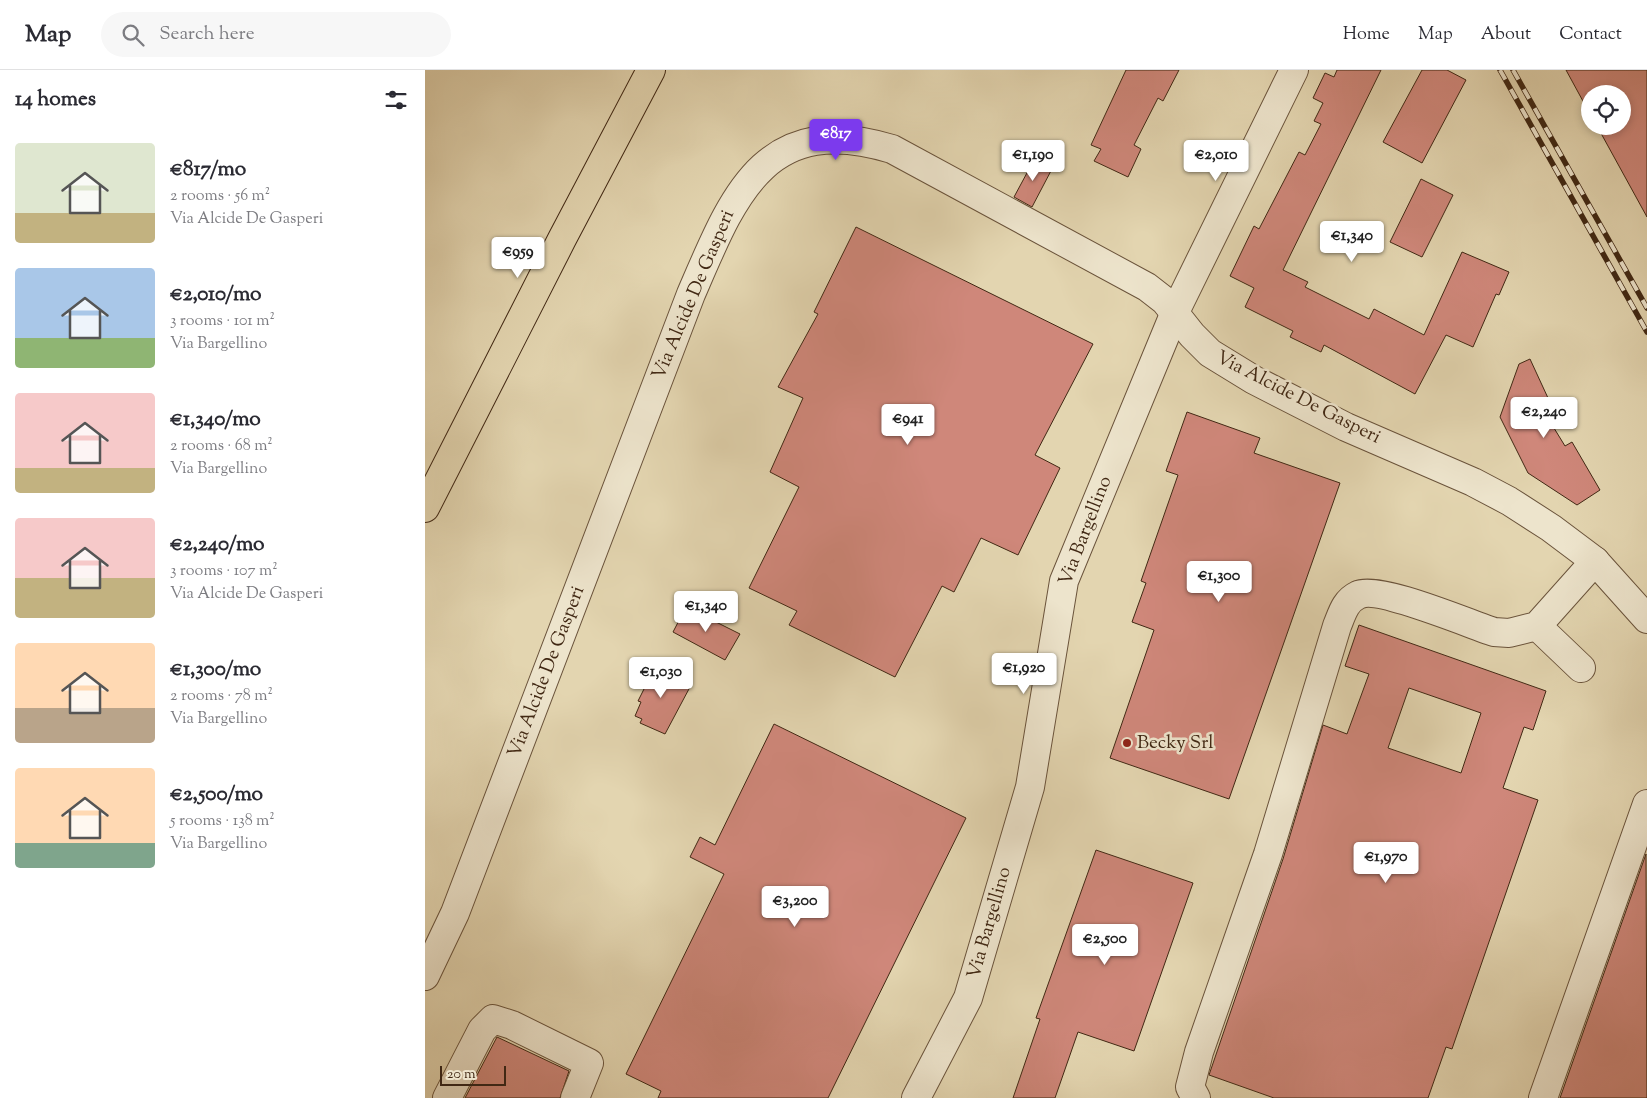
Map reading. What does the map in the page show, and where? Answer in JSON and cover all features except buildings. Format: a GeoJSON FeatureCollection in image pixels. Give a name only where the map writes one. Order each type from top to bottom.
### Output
{"type":"FeatureCollection","features":[{"type":"Feature","properties":{"kind":"main road"},"geometry":{"type":"LineString","coordinates":[[425,508],[557,248],[651,70]]}},
{"type":"Feature","properties":{"kind":"street","name":"Via Bargellino"},"geometry":{"type":"LineString","coordinates":[[916,1098],[968,998],[1027,796],[1064,581],[1175,312],[1294,70]]}},
{"type":"Feature","properties":{"kind":"street","name":"Via Alcide De Gasperi"},"geometry":{"type":"LineString","coordinates":[[425,976],[455,913],[691,294],[732,204],[761,166],[784,152],[811,142],[839,140],[868,142],[892,150],[1147,287],[1165,300],[1192,335],[1210,353],[1254,380],[1346,427],[1429,462],[1509,501],[1551,528],[1595,561],[1647,619]]}},
{"type":"Feature","properties":{"kind":"street"},"geometry":{"type":"LineString","coordinates":[[1193,1092],[1199,1052],[1268,854],[1334,635],[1347,603],[1359,594],[1383,594],[1493,632],[1509,633],[1537,626],[1595,561]]}},
{"type":"Feature","properties":{"kind":"street"},"geometry":{"type":"LineString","coordinates":[[1537,626],[1581,668]]}},
{"type":"Feature","properties":{"kind":"street"},"geometry":{"type":"LineString","coordinates":[[1543,1098],[1647,804]]}},
{"type":"Feature","properties":{"kind":"street"},"geometry":{"type":"LineString","coordinates":[[447,1098],[482,1030],[493,1019],[512,1026],[589,1063],[575,1098]]}},
{"type":"Feature","properties":{"kind":"railway"},"geometry":{"type":"LineString","coordinates":[[1500,70],[1647,332]]}},
{"type":"Feature","properties":{"kind":"railway"},"geometry":{"type":"LineString","coordinates":[[1513,70],[1647,308]]}},
{"type":"Feature","properties":{"kind":"place","name":"Becky Srl"},"geometry":{"type":"Point","coordinates":[1127,743]}}]}
